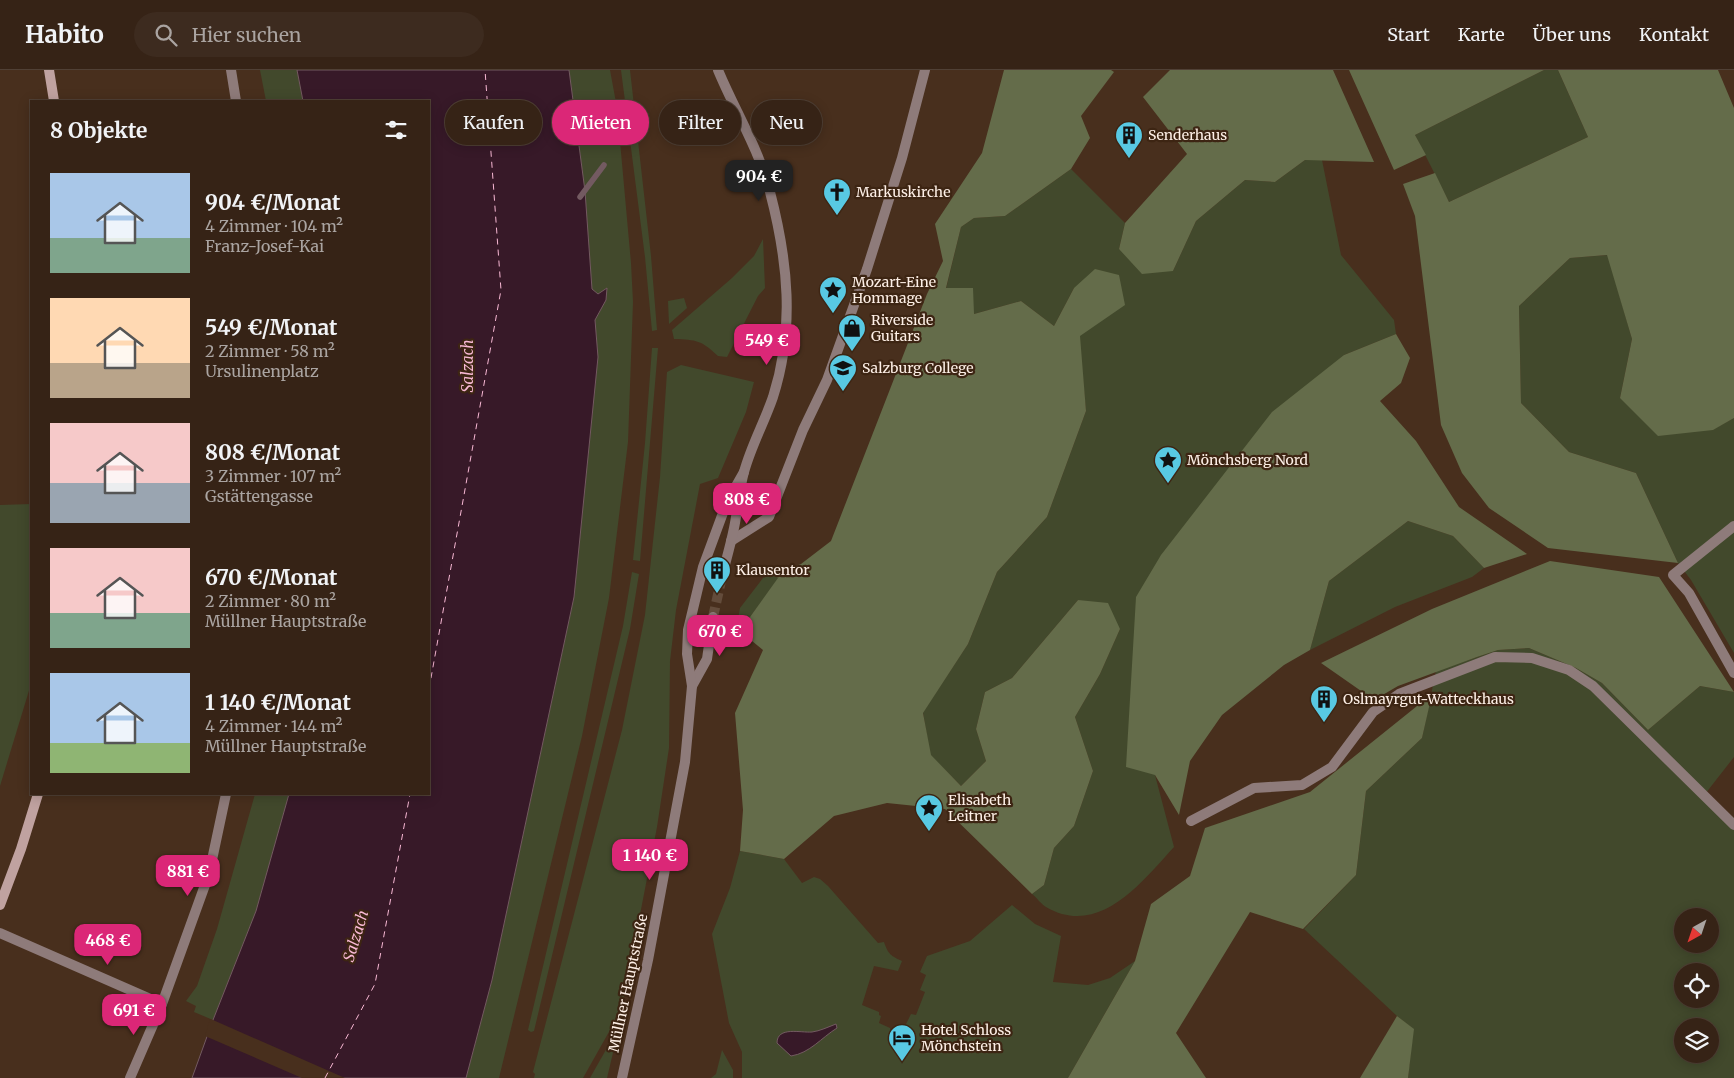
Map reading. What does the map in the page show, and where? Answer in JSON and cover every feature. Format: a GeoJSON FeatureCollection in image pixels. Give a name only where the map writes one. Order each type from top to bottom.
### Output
{"type":"FeatureCollection","features":[{"type":"Feature","properties":{"kind":"main road"},"geometry":{"type":"LineString","coordinates":[[49,70],[54,100]]}},
{"type":"Feature","properties":{"kind":"main road"},"geometry":{"type":"LineString","coordinates":[[0,905],[38,795]]}},
{"type":"Feature","properties":{"kind":"street"},"geometry":{"type":"LineString","coordinates":[[232,70],[236,100]]}},
{"type":"Feature","properties":{"kind":"street"},"geometry":{"type":"LineString","coordinates":[[718,70],[751,140],[770,190],[785,258],[788,318],[773,397],[744,472],[731,542],[723,572]]}},
{"type":"Feature","properties":{"kind":"street"},"geometry":{"type":"LineString","coordinates":[[731,542],[769,517],[803,430],[827,380],[867,269],[900,168],[925,70]]}},
{"type":"Feature","properties":{"kind":"street","name":"Müllner Hauptstraße"},"geometry":{"type":"LineString","coordinates":[[622,1078],[648,960],[685,762],[692,686],[686,654],[688,630],[703,567],[727,502],[744,472]]}},
{"type":"Feature","properties":{"kind":"street"},"geometry":{"type":"LineString","coordinates":[[1734,526],[1673,575],[1689,593],[1734,673]]}},
{"type":"Feature","properties":{"kind":"street","name":"Müllner Hauptstraße"},"geometry":{"type":"LineString","coordinates":[[692,686],[706,659],[713,617]]}},
{"type":"Feature","properties":{"kind":"street"},"geometry":{"type":"LineString","coordinates":[[1191,821],[1254,788],[1302,785],[1332,766],[1373,712],[1399,694],[1495,657],[1532,658],[1569,670],[1593,686],[1734,825]]}},
{"type":"Feature","properties":{"kind":"street"},"geometry":{"type":"LineString","coordinates":[[130,1078],[162,1004],[209,874],[226,795]]}},
{"type":"Feature","properties":{"kind":"street"},"geometry":{"type":"LineString","coordinates":[[0,933],[162,1004]]}},
{"type":"Feature","properties":{"kind":"green space"},"geometry":{"type":"Polygon","coordinates":[[[260,70],[297,70],[303,100],[266,100],[260,70]]]}},
{"type":"Feature","properties":{"kind":"green space"},"geometry":{"type":"Polygon","coordinates":[[[569,70],[610,70],[616,100],[573,100],[569,70]]]}},
{"type":"Feature","properties":{"kind":"green space"},"geometry":{"type":"Polygon","coordinates":[[[621,70],[630,70],[633,100],[625,100],[621,70]]]}},
{"type":"Feature","properties":{"kind":"green space"},"geometry":{"type":"Polygon","coordinates":[[[1004,70],[1111,70],[1114,72],[1081,116],[1090,138],[1071,169],[1005,216],[974,218],[961,227],[946,288],[973,288],[974,314],[1021,301],[1054,326],[1074,288],[1095,269],[1119,275],[1125,305],[1080,336],[1086,411],[1047,517],[997,572],[968,644],[923,713],[931,755],[961,786],[986,761],[976,729],[985,692],[1012,678],[1078,600],[1108,603],[1120,629],[1100,674],[1075,717],[1093,771],[1074,826],[1054,848],[1044,885],[1032,894],[945,809],[887,803],[834,816],[784,859],[740,851],[743,810],[735,713],[763,650],[741,632],[751,625],[750,617],[778,578],[772,574],[801,564],[831,541],[927,294],[943,261],[935,224],[982,153],[1004,70]]]}},
{"type":"Feature","properties":{"kind":"green space"},"geometry":{"type":"Polygon","coordinates":[[[1170,70],[1333,70],[1374,162],[1305,160],[1275,182],[1245,180],[1196,221],[1173,271],[1142,274],[1119,249],[1125,223],[1187,154],[1143,97],[1170,70]]]}},
{"type":"Feature","properties":{"kind":"green space"},"geometry":{"type":"Polygon","coordinates":[[[1349,70],[1544,70],[1415,135],[1426,155],[1394,170],[1349,70]]]}},
{"type":"Feature","properties":{"kind":"green space"},"geometry":{"type":"Polygon","coordinates":[[[1544,70],[1558,70],[1588,137],[1449,202],[1415,135],[1544,70]]]}},
{"type":"Feature","properties":{"kind":"green space"},"geometry":{"type":"Polygon","coordinates":[[[1558,70],[1718,70],[1734,108],[1734,418],[1713,430],[1658,436],[1620,398],[1632,339],[1607,255],[1570,258],[1519,306],[1521,403],[1569,452],[1636,473],[1678,563],[1548,548],[1489,508],[1462,473],[1441,425],[1415,216],[1403,184],[1435,173],[1449,202],[1588,137],[1558,70]]]}},
{"type":"Feature","properties":{"kind":"green space"},"geometry":{"type":"Polygon","coordinates":[[[579,145],[620,145],[633,302],[628,442],[609,598],[582,736],[499,1078],[466,1078],[492,980],[574,597],[598,357],[595,320],[606,300],[607,288],[598,294],[592,289],[585,191],[579,145]]]}},
{"type":"Feature","properties":{"kind":"green space"},"geometry":{"type":"Polygon","coordinates":[[[631,145],[638,145],[657,330],[652,331],[631,145]]]}},
{"type":"Feature","properties":{"kind":"green space"},"geometry":{"type":"Polygon","coordinates":[[[1305,160],[1322,160],[1341,255],[1394,320],[1396,334],[1344,355],[1155,775],[1174,847],[1148,876],[1118,902],[1101,911],[1084,916],[1065,915],[1046,907],[1032,894],[1044,885],[1054,848],[1074,826],[1093,771],[1075,717],[1100,674],[1120,629],[1078,600],[1012,678],[985,692],[976,729],[986,761],[961,786],[930,755],[923,712],[968,644],[997,572],[1047,517],[1086,411],[1074,288],[1054,326],[1021,301],[974,314],[946,289],[961,227],[974,218],[1005,216],[1071,169],[1125,223],[1119,249],[1173,271],[1196,221],[1245,180],[1275,182],[1305,160]]]}},
{"type":"Feature","properties":{"kind":"green space"},"geometry":{"type":"Polygon","coordinates":[[[763,239],[765,288],[758,296],[727,357],[718,356],[698,342],[674,339],[672,330],[732,278],[754,256],[763,239]]]}},
{"type":"Feature","properties":{"kind":"green space"},"geometry":{"type":"Polygon","coordinates":[[[1608,255],[1632,339],[1620,398],[1712,430],[1734,418],[1734,653],[1691,580],[1678,563],[1636,473],[1569,452],[1521,403],[1519,306],[1570,258],[1608,255]]]}},
{"type":"Feature","properties":{"kind":"green space"},"geometry":{"type":"Polygon","coordinates":[[[684,298],[687,308],[669,324],[668,301],[684,298]]]}},
{"type":"Feature","properties":{"kind":"green space"},"geometry":{"type":"Polygon","coordinates":[[[1396,334],[1410,358],[1401,383],[1380,401],[1416,441],[1459,507],[1527,554],[1484,568],[1453,536],[1408,521],[1329,581],[1310,650],[1284,665],[1222,715],[1190,761],[1179,815],[1155,775],[1126,767],[1136,597],[1161,555],[1272,412],[1344,355],[1396,334]]]}},
{"type":"Feature","properties":{"kind":"green space"},"geometry":{"type":"Polygon","coordinates":[[[652,348],[658,348],[640,561],[633,560],[645,443],[652,348]]]}},
{"type":"Feature","properties":{"kind":"green space"},"geometry":{"type":"Polygon","coordinates":[[[681,365],[754,382],[746,412],[718,478],[700,484],[676,610],[670,661],[669,748],[657,827],[618,1028],[613,1027],[610,1030],[583,1078],[534,1078],[535,1074],[533,1072],[622,730],[645,615],[660,477],[667,372],[681,365]]]}},
{"type":"Feature","properties":{"kind":"green space"},"geometry":{"type":"Polygon","coordinates":[[[30,504],[30,687],[0,786],[0,505],[30,504]]]}},
{"type":"Feature","properties":{"kind":"green space"},"geometry":{"type":"Polygon","coordinates":[[[1408,521],[1453,536],[1484,568],[1472,577],[1395,607],[1310,650],[1329,581],[1408,521]]]}},
{"type":"Feature","properties":{"kind":"green space"},"geometry":{"type":"Polygon","coordinates":[[[1550,561],[1659,577],[1734,692],[1700,686],[1648,730],[1602,683],[1576,668],[1529,648],[1498,650],[1477,657],[1398,686],[1374,700],[1321,663],[1432,609],[1550,561]]]}},
{"type":"Feature","properties":{"kind":"green space"},"geometry":{"type":"Polygon","coordinates":[[[632,572],[639,574],[630,629],[534,1031],[531,1032],[528,1030],[623,626],[632,572]]]}},
{"type":"Feature","properties":{"kind":"green space"},"geometry":{"type":"Polygon","coordinates":[[[772,574],[779,578],[750,617],[751,625],[741,632],[737,625],[740,608],[763,578],[772,574]]]}},
{"type":"Feature","properties":{"kind":"green space"},"geometry":{"type":"Polygon","coordinates":[[[1529,648],[1576,668],[1602,683],[1648,730],[1700,686],[1734,692],[1734,757],[1702,798],[1734,818],[1734,1078],[1408,1078],[1413,1029],[1304,929],[1356,875],[1366,791],[1422,738],[1436,671],[1498,650],[1529,648]]]}},
{"type":"Feature","properties":{"kind":"green space"},"geometry":{"type":"Polygon","coordinates":[[[1432,694],[1422,738],[1366,791],[1356,875],[1303,929],[1250,912],[1176,1033],[1206,1078],[1068,1078],[1135,961],[1151,904],[1190,876],[1205,828],[1310,792],[1432,694]]]}},
{"type":"Feature","properties":{"kind":"green space"},"geometry":{"type":"Polygon","coordinates":[[[255,795],[289,795],[256,911],[213,1020],[194,1012],[196,1006],[186,1001],[197,986],[217,929],[255,795]]]}},
{"type":"Feature","properties":{"kind":"green space"},"geometry":{"type":"Polygon","coordinates":[[[740,851],[784,859],[802,883],[814,877],[820,879],[878,943],[884,942],[890,954],[902,961],[898,971],[874,966],[862,1005],[879,1012],[881,1016],[879,1023],[890,1028],[890,1031],[896,1034],[899,1029],[901,1030],[905,1026],[911,1014],[916,1015],[925,992],[920,990],[926,975],[920,972],[927,956],[970,941],[1012,905],[1035,924],[1061,936],[1053,982],[1088,985],[1110,978],[1135,961],[1068,1078],[742,1078],[742,1052],[729,1023],[712,934],[730,888],[740,851]]]}},
{"type":"Feature","properties":{"kind":"green space"},"geometry":{"type":"Polygon","coordinates":[[[1397,1016],[1414,1029],[1408,1078],[1360,1078],[1397,1016]]]}},
{"type":"Feature","properties":{"kind":"green space"},"geometry":{"type":"Polygon","coordinates":[[[617,1036],[607,1078],[590,1078],[612,1039],[617,1036]]]}},
{"type":"Feature","properties":{"kind":"green space"},"geometry":{"type":"Polygon","coordinates":[[[722,1050],[733,1070],[733,1078],[711,1078],[716,1074],[722,1050]]]}},
{"type":"Feature","properties":{"kind":"water","name":"Salzach"},"geometry":{"type":"Polygon","coordinates":[[[297,70],[569,70],[573,100],[552,100],[552,145],[579,145],[585,191],[592,289],[598,294],[607,288],[606,300],[595,320],[598,357],[574,597],[492,980],[466,1078],[192,1078],[256,911],[289,795],[430,795],[430,100],[303,100],[297,70]]]}},
{"type":"Feature","properties":{"kind":"water"},"geometry":{"type":"Polygon","coordinates":[[[836,1024],[837,1028],[804,1052],[798,1054],[791,1056],[777,1043],[778,1038],[785,1032],[812,1032],[836,1024]]]}},
{"type":"Feature","properties":{"kind":"pier"},"geometry":{"type":"Polygon","coordinates":[[[210,1019],[345,1078],[302,1078],[205,1036],[210,1019]]]}},
{"type":"Feature","properties":{"kind":"waterway"},"geometry":{"type":"LineString","coordinates":[[580,197],[604,165]]}},
{"type":"Feature","properties":{"kind":"ferry route"},"geometry":{"type":"LineString","coordinates":[[430,683],[501,290],[485,70]]}},
{"type":"Feature","properties":{"kind":"ferry route"},"geometry":{"type":"LineString","coordinates":[[325,1078],[375,984],[410,795]]}},
{"type":"Feature","properties":{"kind":"tunnel"},"geometry":{"type":"LineString","coordinates":[[713,617],[723,572]]}},
{"type":"Feature","properties":{"kind":"place","name":"Senderhaus"},"geometry":{"type":"Point","coordinates":[1129,159]}},
{"type":"Feature","properties":{"kind":"place","name":"Markuskirche"},"geometry":{"type":"Point","coordinates":[837,216]}},
{"type":"Feature","properties":{"kind":"place","name":"Mozart-Eine Hommage"},"geometry":{"type":"Point","coordinates":[833,314]}},
{"type":"Feature","properties":{"kind":"place","name":"Riverside Guitars"},"geometry":{"type":"Point","coordinates":[852,352]}},
{"type":"Feature","properties":{"kind":"place","name":"Salzburg College"},"geometry":{"type":"Point","coordinates":[843,392]}},
{"type":"Feature","properties":{"kind":"place","name":"Mönchsberg Nord"},"geometry":{"type":"Point","coordinates":[1168,484]}},
{"type":"Feature","properties":{"kind":"place","name":"Klausentor"},"geometry":{"type":"Point","coordinates":[717,594]}},
{"type":"Feature","properties":{"kind":"place","name":"Oslmayrgut-Watteckhaus"},"geometry":{"type":"Point","coordinates":[1324,723]}},
{"type":"Feature","properties":{"kind":"place","name":"Elisabeth Leitner"},"geometry":{"type":"Point","coordinates":[929,832]}},
{"type":"Feature","properties":{"kind":"place","name":"Hotel Schloss Mönchstein"},"geometry":{"type":"Point","coordinates":[902,1062]}}]}
